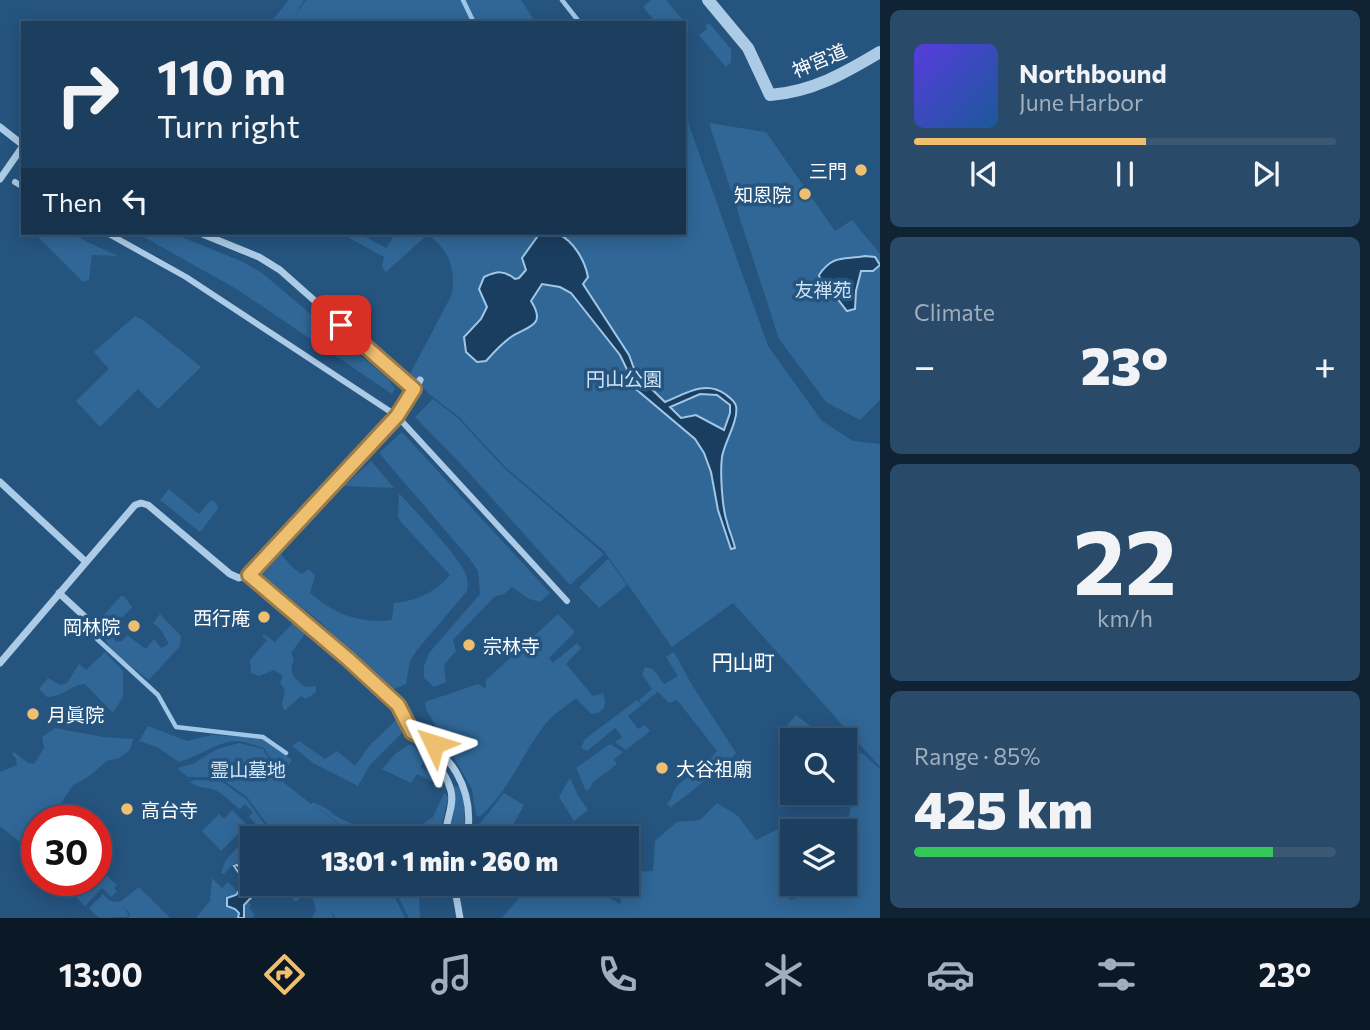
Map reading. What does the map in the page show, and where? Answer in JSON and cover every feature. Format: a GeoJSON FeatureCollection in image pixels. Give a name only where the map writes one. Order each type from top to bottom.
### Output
{"type":"FeatureCollection","features":[{"type":"Feature","properties":{"kind":"street","name":"神宮道"},"geometry":{"type":"LineString","coordinates":[[708,0],[745,43],[770,95],[825,83],[880,52]]}},
{"type":"Feature","properties":{"kind":"street"},"geometry":{"type":"LineString","coordinates":[[0,127],[21,144]]}},
{"type":"Feature","properties":{"kind":"street"},"geometry":{"type":"LineString","coordinates":[[0,179],[21,149]]}},
{"type":"Feature","properties":{"kind":"street"},"geometry":{"type":"LineString","coordinates":[[16,182],[21,186]]}},
{"type":"Feature","properties":{"kind":"street"},"geometry":{"type":"LineString","coordinates":[[111,235],[186,277],[397,416],[567,601]]}},
{"type":"Feature","properties":{"kind":"street"},"geometry":{"type":"LineString","coordinates":[[205,235],[259,257],[280,270],[414,389]]}},
{"type":"Feature","properties":{"kind":"street"},"geometry":{"type":"LineString","coordinates":[[0,663],[135,505],[148,505],[230,574],[239,578],[249,575],[397,416],[421,380]]}},
{"type":"Feature","properties":{"kind":"street"},"geometry":{"type":"LineString","coordinates":[[0,482],[86,562]]}},
{"type":"Feature","properties":{"kind":"street"},"geometry":{"type":"LineString","coordinates":[[249,575],[398,705],[412,732],[438,765],[452,795],[445,826]]}},
{"type":"Feature","properties":{"kind":"street"},"geometry":{"type":"LineString","coordinates":[[59,593],[99,631]]}},
{"type":"Feature","properties":{"kind":"street"},"geometry":{"type":"LineString","coordinates":[[412,732],[434,744],[453,768],[468,800],[468,826]]}},
{"type":"Feature","properties":{"kind":"street"},"geometry":{"type":"LineString","coordinates":[[456,896],[460,918]]}},
{"type":"Feature","properties":{"kind":"green space"},"geometry":{"type":"Polygon","coordinates":[[[289,0],[304,0],[296,14],[306,0],[521,0],[535,21],[272,21],[289,0]]]}},
{"type":"Feature","properties":{"kind":"green space"},"geometry":{"type":"Polygon","coordinates":[[[651,0],[666,0],[684,21],[654,21],[643,7],[651,0]]]}},
{"type":"Feature","properties":{"kind":"green space"},"geometry":{"type":"Polygon","coordinates":[[[709,23],[731,49],[731,62],[726,67],[699,35],[707,29],[705,26],[709,23]]]}},
{"type":"Feature","properties":{"kind":"green space","name":"円山公園"},"geometry":{"type":"Polygon","coordinates":[[[686,117],[768,346],[822,421],[853,441],[880,444],[880,767],[857,741],[857,728],[845,728],[733,603],[672,647],[604,551],[505,467],[459,417],[428,393],[410,374],[452,294],[453,275],[449,259],[428,235],[686,235],[686,117]]]}},
{"type":"Feature","properties":{"kind":"green space","name":"友禅苑"},"geometry":{"type":"Polygon","coordinates":[[[709,123],[766,132],[835,231],[852,220],[880,254],[880,400],[860,420],[826,402],[779,339],[709,123]]]}},
{"type":"Feature","properties":{"kind":"green space"},"geometry":{"type":"Polygon","coordinates":[[[36,235],[76,235],[118,256],[92,255],[89,280],[83,282],[36,235]]]}},
{"type":"Feature","properties":{"kind":"green space"},"geometry":{"type":"Polygon","coordinates":[[[141,235],[177,235],[243,262],[262,273],[388,379],[395,389],[392,394],[238,290],[141,235]]]}},
{"type":"Feature","properties":{"kind":"green space"},"geometry":{"type":"Polygon","coordinates":[[[344,235],[362,235],[386,248],[395,235],[426,236],[386,272],[382,267],[384,257],[344,235]]]}},
{"type":"Feature","properties":{"kind":"green space"},"geometry":{"type":"Polygon","coordinates":[[[135,316],[201,367],[158,409],[138,389],[100,427],[76,401],[109,369],[94,352],[135,316]]]}},
{"type":"Feature","properties":{"kind":"green space"},"geometry":{"type":"Polygon","coordinates":[[[433,399],[458,418],[504,468],[604,554],[570,585],[415,417],[433,399]]]}},
{"type":"Feature","properties":{"kind":"green space"},"geometry":{"type":"Polygon","coordinates":[[[402,432],[550,593],[540,602],[529,599],[512,587],[504,594],[494,597],[453,640],[456,651],[444,665],[446,682],[434,687],[424,678],[424,666],[429,653],[480,594],[478,571],[379,453],[402,432]]]}},
{"type":"Feature","properties":{"kind":"green space"},"geometry":{"type":"Polygon","coordinates":[[[371,461],[394,488],[344,486],[371,461]]]}},
{"type":"Feature","properties":{"kind":"green space"},"geometry":{"type":"Polygon","coordinates":[[[169,489],[199,514],[211,500],[217,504],[218,509],[200,532],[160,500],[169,489]]]}},
{"type":"Feature","properties":{"kind":"green space"},"geometry":{"type":"Polygon","coordinates":[[[399,493],[454,556],[466,575],[468,585],[467,591],[410,661],[406,684],[390,691],[320,622],[262,575],[281,554],[302,574],[309,569],[315,576],[310,593],[328,607],[358,619],[392,620],[394,603],[425,595],[450,575],[401,522],[398,517],[399,493]]]}},
{"type":"Feature","properties":{"kind":"green space"},"geometry":{"type":"Polygon","coordinates":[[[608,559],[627,585],[599,608],[579,587],[608,559]]]}},
{"type":"Feature","properties":{"kind":"green space"},"geometry":{"type":"Polygon","coordinates":[[[121,596],[125,597],[132,607],[117,623],[119,629],[113,637],[116,642],[122,641],[127,635],[146,649],[154,639],[161,648],[169,644],[161,630],[153,623],[160,614],[181,636],[180,646],[149,680],[120,657],[105,638],[100,619],[121,596]]]}},
{"type":"Feature","properties":{"kind":"green space"},"geometry":{"type":"Polygon","coordinates":[[[558,614],[575,632],[549,658],[553,663],[577,643],[581,648],[566,664],[593,696],[603,693],[604,708],[591,714],[576,698],[554,715],[535,738],[498,797],[479,817],[476,815],[472,789],[426,709],[425,702],[478,684],[486,689],[486,680],[558,614]]]}},
{"type":"Feature","properties":{"kind":"green space"},"geometry":{"type":"Polygon","coordinates":[[[293,623],[305,634],[291,653],[294,659],[292,672],[305,687],[316,686],[316,692],[306,699],[301,696],[284,711],[282,704],[285,690],[280,683],[283,676],[274,670],[259,676],[251,673],[250,660],[267,640],[263,634],[275,642],[293,623]]]}},
{"type":"Feature","properties":{"kind":"green space"},"geometry":{"type":"Polygon","coordinates":[[[105,652],[123,671],[123,697],[113,713],[85,684],[47,697],[39,689],[48,678],[60,685],[67,683],[79,664],[86,670],[105,652]]]}},
{"type":"Feature","properties":{"kind":"green space"},"geometry":{"type":"Polygon","coordinates":[[[674,652],[736,753],[724,766],[671,807],[667,804],[676,787],[717,751],[677,700],[669,703],[658,692],[642,704],[639,700],[652,689],[642,674],[645,667],[653,669],[664,684],[678,676],[666,657],[674,652]]]}},
{"type":"Feature","properties":{"kind":"green space"},"geometry":{"type":"Polygon","coordinates":[[[637,700],[642,705],[628,716],[638,729],[645,725],[650,731],[626,750],[615,742],[622,737],[615,728],[587,751],[581,748],[585,739],[637,700]]]}},
{"type":"Feature","properties":{"kind":"green space"},"geometry":{"type":"Polygon","coordinates":[[[796,715],[813,728],[785,728],[796,715]]]}},
{"type":"Feature","properties":{"kind":"green space"},"geometry":{"type":"Polygon","coordinates":[[[396,720],[402,726],[401,734],[370,765],[358,786],[313,763],[292,746],[299,741],[325,759],[337,751],[355,766],[370,745],[396,720]]]}},
{"type":"Feature","properties":{"kind":"green space"},"geometry":{"type":"Polygon","coordinates":[[[148,726],[187,741],[212,735],[262,738],[292,760],[281,776],[264,748],[236,741],[179,762],[157,747],[139,741],[148,726]]]}},
{"type":"Feature","properties":{"kind":"green space"},"geometry":{"type":"Polygon","coordinates":[[[55,728],[103,737],[133,739],[130,750],[119,758],[107,761],[88,777],[73,785],[62,805],[21,805],[21,843],[0,826],[0,772],[17,765],[16,758],[12,755],[14,752],[28,763],[34,764],[44,748],[42,737],[55,728]]]}},
{"type":"Feature","properties":{"kind":"green space","name":"霊山墓地"},"geometry":{"type":"Polygon","coordinates":[[[239,743],[263,749],[282,781],[311,804],[313,802],[356,826],[341,826],[313,804],[340,826],[268,826],[247,797],[219,777],[188,777],[178,769],[193,764],[217,749],[239,743]]]}},
{"type":"Feature","properties":{"kind":"green space"},"geometry":{"type":"Polygon","coordinates":[[[410,744],[424,760],[421,767],[426,771],[431,765],[438,776],[439,785],[417,774],[411,783],[382,769],[395,754],[410,744]]]}},
{"type":"Feature","properties":{"kind":"green space"},"geometry":{"type":"Polygon","coordinates":[[[610,744],[623,752],[614,759],[617,764],[586,791],[576,768],[610,744]]]}},
{"type":"Feature","properties":{"kind":"green space"},"geometry":{"type":"Polygon","coordinates":[[[862,753],[880,769],[880,918],[502,918],[521,896],[607,896],[621,905],[620,896],[639,896],[639,872],[653,871],[655,841],[677,822],[700,820],[717,803],[738,816],[756,840],[780,828],[780,896],[789,896],[790,900],[804,896],[857,896],[857,819],[849,819],[851,805],[857,805],[857,754],[862,753]]]}},
{"type":"Feature","properties":{"kind":"green space"},"geometry":{"type":"Polygon","coordinates":[[[570,778],[588,810],[574,821],[559,797],[570,778]]]}},
{"type":"Feature","properties":{"kind":"green space"},"geometry":{"type":"Polygon","coordinates":[[[221,781],[246,799],[266,826],[255,826],[249,817],[253,812],[245,804],[240,809],[217,791],[190,782],[221,781]]]}},
{"type":"Feature","properties":{"kind":"green space"},"geometry":{"type":"Polygon","coordinates":[[[459,786],[462,792],[465,826],[446,826],[453,787],[459,786]]]}},
{"type":"Feature","properties":{"kind":"green space"},"geometry":{"type":"Polygon","coordinates":[[[444,793],[448,797],[442,826],[420,826],[433,817],[444,793]]]}},
{"type":"Feature","properties":{"kind":"green space"},"geometry":{"type":"Polygon","coordinates":[[[504,793],[524,805],[512,826],[478,826],[504,793]]]}},
{"type":"Feature","properties":{"kind":"green space"},"geometry":{"type":"Polygon","coordinates":[[[232,810],[247,825],[240,826],[240,832],[221,851],[202,831],[219,814],[224,819],[232,810]]]}},
{"type":"Feature","properties":{"kind":"green space"},"geometry":{"type":"Polygon","coordinates":[[[240,844],[240,865],[235,863],[224,874],[221,873],[225,861],[240,844]]]}},
{"type":"Feature","properties":{"kind":"green space"},"geometry":{"type":"Polygon","coordinates":[[[212,878],[222,888],[228,882],[251,905],[249,908],[255,915],[252,918],[196,918],[210,901],[212,878]]]}},
{"type":"Feature","properties":{"kind":"green space"},"geometry":{"type":"Polygon","coordinates":[[[112,880],[117,885],[114,888],[117,891],[112,896],[112,880]]]}},
{"type":"Feature","properties":{"kind":"green space"},"geometry":{"type":"Polygon","coordinates":[[[139,887],[170,918],[128,918],[130,914],[122,905],[128,917],[99,918],[89,908],[101,896],[120,902],[139,887]]]}},
{"type":"Feature","properties":{"kind":"green space"},"geometry":{"type":"Polygon","coordinates":[[[75,896],[94,896],[85,906],[75,896]]]}},
{"type":"Feature","properties":{"kind":"green space"},"geometry":{"type":"Polygon","coordinates":[[[294,896],[303,896],[296,902],[292,899],[294,896]]]}},
{"type":"Feature","properties":{"kind":"green space"},"geometry":{"type":"Polygon","coordinates":[[[308,896],[394,896],[405,918],[336,918],[329,909],[334,918],[312,918],[316,910],[313,899],[308,896]]]}},
{"type":"Feature","properties":{"kind":"green space"},"geometry":{"type":"Polygon","coordinates":[[[398,896],[419,898],[420,918],[409,918],[398,896]]]}},
{"type":"Feature","properties":{"kind":"shaded area"},"geometry":{"type":"Polygon","coordinates":[[[539,235],[564,237],[574,246],[581,258],[588,277],[583,284],[629,355],[636,374],[665,402],[695,390],[710,388],[725,394],[734,402],[735,418],[723,451],[721,472],[724,508],[735,548],[731,549],[718,510],[711,472],[695,439],[637,390],[620,355],[571,293],[560,287],[542,284],[531,301],[537,316],[533,324],[507,340],[486,361],[477,362],[466,352],[464,337],[481,319],[487,307],[479,289],[484,277],[500,272],[515,279],[526,270],[522,258],[539,235]],[[700,394],[670,407],[681,418],[696,415],[724,430],[730,405],[717,395],[700,394]]]}},
{"type":"Feature","properties":{"kind":"shaded area"},"geometry":{"type":"Polygon","coordinates":[[[875,257],[880,265],[873,271],[861,271],[855,309],[847,311],[836,297],[822,288],[819,275],[834,261],[875,257]]]}},
{"type":"Feature","properties":{"kind":"shaded area"},"geometry":{"type":"Polygon","coordinates":[[[240,889],[240,896],[253,896],[244,905],[244,918],[238,918],[239,913],[227,906],[227,898],[236,895],[240,889]]]}},
{"type":"Feature","properties":{"kind":"waterway"},"geometry":{"type":"LineString","coordinates":[[463,0],[473,21]]}},
{"type":"Feature","properties":{"kind":"waterway"},"geometry":{"type":"LineString","coordinates":[[562,0],[578,21]]}},
{"type":"Feature","properties":{"kind":"waterway"},"geometry":{"type":"LineString","coordinates":[[97,639],[158,695],[176,727],[263,737],[286,753]]}},
{"type":"Feature","properties":{"kind":"place","name":"三門"},"geometry":{"type":"Point","coordinates":[861,170]}},
{"type":"Feature","properties":{"kind":"place","name":"知恩院"},"geometry":{"type":"Point","coordinates":[805,194]}},
{"type":"Feature","properties":{"kind":"place","name":"西行庵"},"geometry":{"type":"Point","coordinates":[264,617]}},
{"type":"Feature","properties":{"kind":"place","name":"岡林院"},"geometry":{"type":"Point","coordinates":[134,626]}},
{"type":"Feature","properties":{"kind":"place","name":"宗林寺"},"geometry":{"type":"Point","coordinates":[469,645]}},
{"type":"Feature","properties":{"kind":"place","name":"月眞院"},"geometry":{"type":"Point","coordinates":[33,714]}},
{"type":"Feature","properties":{"kind":"place","name":"大谷祖廟"},"geometry":{"type":"Point","coordinates":[662,768]}},
{"type":"Feature","properties":{"kind":"place","name":"高台寺"},"geometry":{"type":"Point","coordinates":[127,809]}},
{"type":"Feature","properties":{"kind":"district","name":"円山町"},"geometry":{"type":"Point","coordinates":[743,661]}},
{"type":"Feature","properties":{"kind":"route"},"geometry":{"type":"LineString","coordinates":[[341,325],[414,389],[397,416],[249,575],[398,705],[412,732],[434,744]]}}]}
